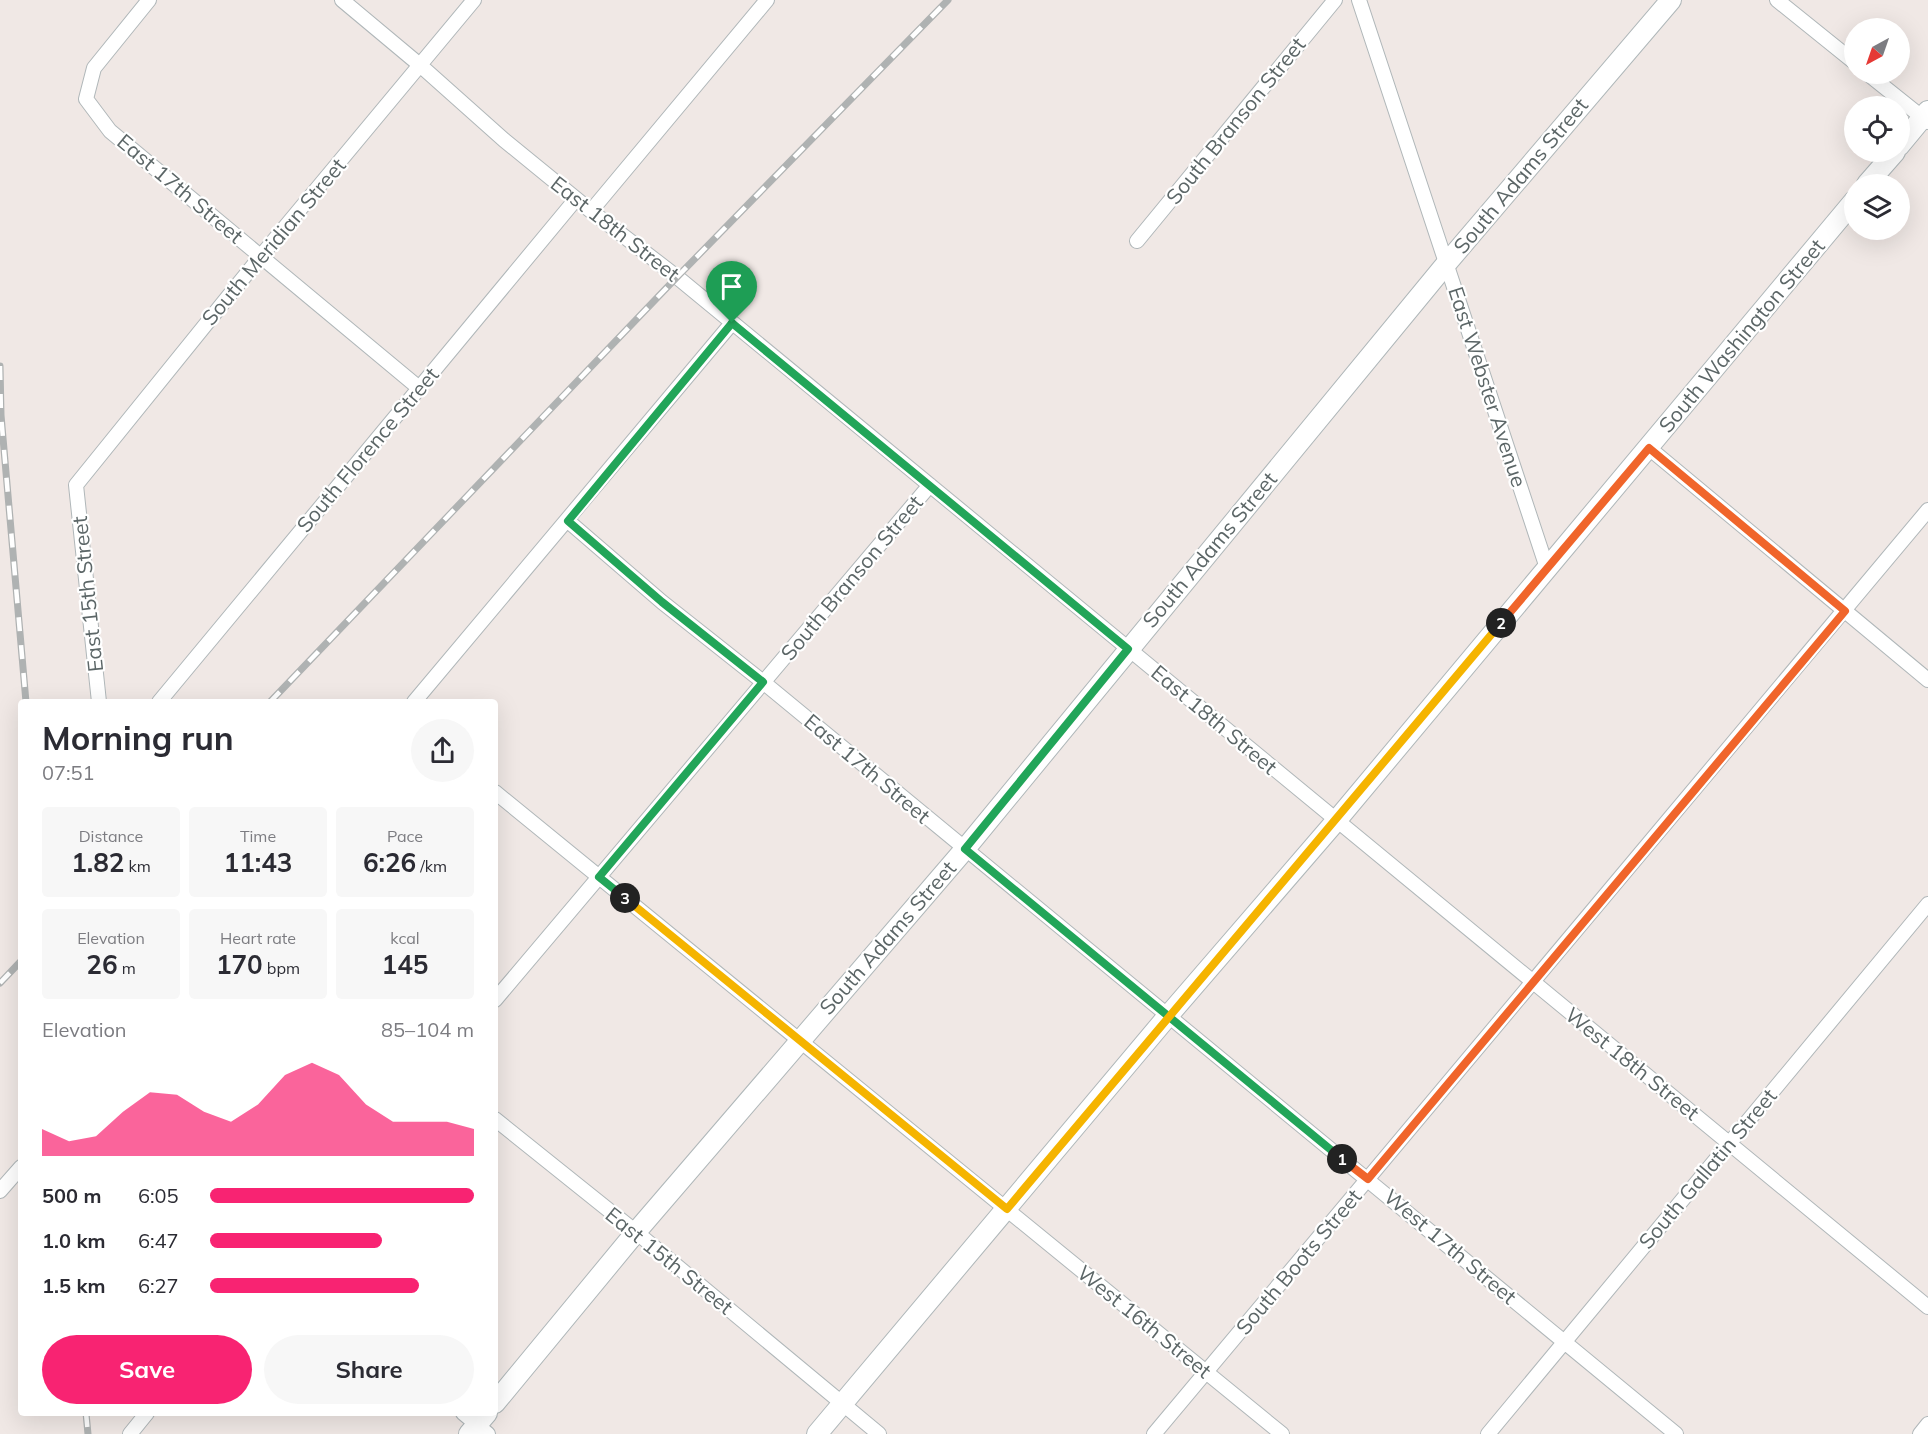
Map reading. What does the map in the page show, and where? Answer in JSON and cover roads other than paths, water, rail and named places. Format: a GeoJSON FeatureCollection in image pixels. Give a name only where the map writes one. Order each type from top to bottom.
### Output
{"type":"FeatureCollection","features":[{"type":"Feature","properties":{"kind":"main road","name":"South Adams Street"},"geometry":{"type":"LineString","coordinates":[[498,1399],[636,1232],[965,849],[1446,264],[1671,0]]}},
{"type":"Feature","properties":{"kind":"main road"},"geometry":{"type":"LineString","coordinates":[[1910,134],[1926,117]]}},
{"type":"Feature","properties":{"kind":"main road"},"geometry":{"type":"LineString","coordinates":[[1876,174],[1886,162]]}},
{"type":"Feature","properties":{"kind":"main road","name":"South Washington Street"},"geometry":{"type":"LineString","coordinates":[[817,1434],[1167,1017],[1336,821],[1844,213]]}},
{"type":"Feature","properties":{"kind":"street","name":"East 17th Street"},"geometry":{"type":"LineString","coordinates":[[149,0],[94,68],[86,99],[110,130],[419,388]]}},
{"type":"Feature","properties":{"kind":"street","name":"East 18th Street"},"geometry":{"type":"LineString","coordinates":[[342,0],[504,140],[677,277],[1336,821]]}},
{"type":"Feature","properties":{"kind":"street","name":"South Meridian Street"},"geometry":{"type":"LineString","coordinates":[[76,485],[261,256],[474,0]]}},
{"type":"Feature","properties":{"kind":"street"},"geometry":{"type":"LineString","coordinates":[[591,211],[767,0]]}},
{"type":"Feature","properties":{"kind":"street","name":"South Branson Street"},"geometry":{"type":"LineString","coordinates":[[1137,242],[1335,0]]}},
{"type":"Feature","properties":{"kind":"street","name":"East Webster Avenue"},"geometry":{"type":"LineString","coordinates":[[1359,0],[1547,568]]}},
{"type":"Feature","properties":{"kind":"street"},"geometry":{"type":"LineString","coordinates":[[1778,0],[1844,54]]}},
{"type":"Feature","properties":{"kind":"street"},"geometry":{"type":"LineString","coordinates":[[1881,84],[1926,117]]}},
{"type":"Feature","properties":{"kind":"street","name":"South Florence Street"},"geometry":{"type":"LineString","coordinates":[[161,699],[576,199]]}},
{"type":"Feature","properties":{"kind":"street"},"geometry":{"type":"LineString","coordinates":[[417,699],[732,323]]}},
{"type":"Feature","properties":{"kind":"street"},"geometry":{"type":"LineString","coordinates":[[1649,448],[1928,681]]}},
{"type":"Feature","properties":{"kind":"street","name":"East 15th Street"},"geometry":{"type":"LineString","coordinates":[[76,485],[99,699]]}},
{"type":"Feature","properties":{"kind":"street","name":"South Branson Street"},"geometry":{"type":"LineString","coordinates":[[498,996],[930,486]]}},
{"type":"Feature","properties":{"kind":"street","name":"South Boots Street"},"geometry":{"type":"LineString","coordinates":[[1154,1434],[1928,510]]}},
{"type":"Feature","properties":{"kind":"street","name":"East 17th Street"},"geometry":{"type":"LineString","coordinates":[[568,521],[662,602],[763,682],[1167,1017]]}},
{"type":"Feature","properties":{"kind":"street","name":"West 16th Street"},"geometry":{"type":"LineString","coordinates":[[498,794],[1282,1434]]}},
{"type":"Feature","properties":{"kind":"street","name":"West 18th Street"},"geometry":{"type":"LineString","coordinates":[[1336,821],[1928,1306]]}},
{"type":"Feature","properties":{"kind":"street","name":"South Gallatin Street"},"geometry":{"type":"LineString","coordinates":[[1488,1434],[1928,904]]}},
{"type":"Feature","properties":{"kind":"street","name":"West 17th Street"},"geometry":{"type":"LineString","coordinates":[[1167,1017],[1368,1179],[1676,1434]]}},
{"type":"Feature","properties":{"kind":"street","name":"East 15th Street"},"geometry":{"type":"LineString","coordinates":[[498,1121],[636,1232],[879,1434]]}},
{"type":"Feature","properties":{"kind":"street"},"geometry":{"type":"LineString","coordinates":[[0,1191],[18,1170]]}},
{"type":"Feature","properties":{"kind":"street"},"geometry":{"type":"LineString","coordinates":[[130,1434],[145,1416]]}},
{"type":"Feature","properties":{"kind":"street"},"geometry":{"type":"LineString","coordinates":[[1920,1434],[1928,1424]]}},
{"type":"Feature","properties":{"kind":"railway"},"geometry":{"type":"LineString","coordinates":[[273,699],[677,277],[948,0]]}},
{"type":"Feature","properties":{"kind":"railway"},"geometry":{"type":"LineString","coordinates":[[0,366],[1,415],[26,699]]}},
{"type":"Feature","properties":{"kind":"railway"},"geometry":{"type":"LineString","coordinates":[[0,983],[18,964]]}},
{"type":"Feature","properties":{"kind":"railway"},"geometry":{"type":"LineString","coordinates":[[86,1416],[88,1434]]}}]}
